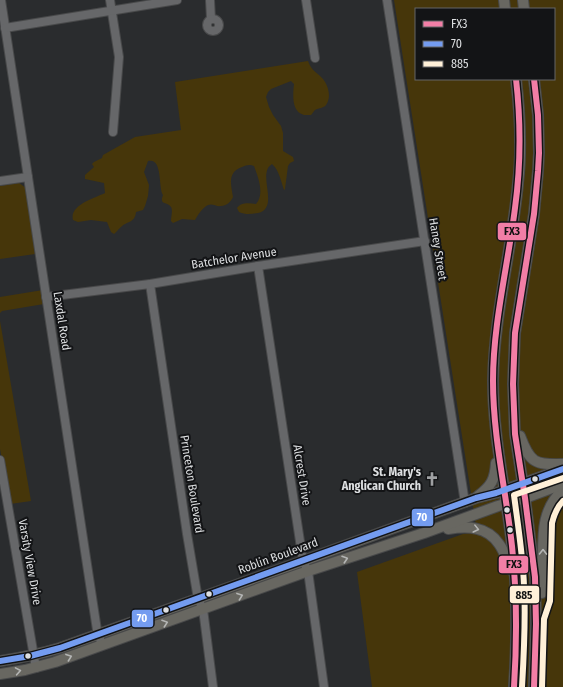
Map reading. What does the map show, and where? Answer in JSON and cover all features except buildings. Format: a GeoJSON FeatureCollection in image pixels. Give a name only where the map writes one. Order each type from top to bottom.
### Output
{"type":"FeatureCollection","features":[{"type":"Feature","properties":{"kind":"main road"},"geometry":{"type":"LineString","coordinates":[[514,687],[516,649],[516,584],[505,490],[497,445],[493,384],[498,317],[514,216],[519,169],[520,124],[516,80]]}},
{"type":"Feature","properties":{"kind":"main road"},"geometry":{"type":"LineString","coordinates":[[534,80],[538,115],[538,171],[534,214],[517,313],[513,384],[514,420],[535,577],[536,618],[534,687]]}},
{"type":"Feature","properties":{"kind":"main road"},"geometry":{"type":"LineString","coordinates":[[514,420],[526,451],[532,459],[546,465],[563,464]]}},
{"type":"Feature","properties":{"kind":"main road"},"geometry":{"type":"LineString","coordinates":[[476,498],[491,485],[496,475],[497,445]]}},
{"type":"Feature","properties":{"kind":"main road","name":"Roblin Boulevard"},"geometry":{"type":"LineString","coordinates":[[0,661],[52,650],[198,599],[476,498],[523,484],[563,469]]}},
{"type":"Feature","properties":{"kind":"main road","name":"Roblin Boulevard"},"geometry":{"type":"LineString","coordinates":[[0,674],[36,668],[55,662],[308,571],[424,533],[563,484]]}},
{"type":"Feature","properties":{"kind":"main road"},"geometry":{"type":"LineString","coordinates":[[536,618],[542,601],[544,522],[553,500],[563,490]]}},
{"type":"Feature","properties":{"kind":"main road"},"geometry":{"type":"LineString","coordinates":[[424,533],[464,527],[488,532],[499,543],[503,550],[516,584]]}},
{"type":"Feature","properties":{"kind":"street","name":"Laxdal Road"},"geometry":{"type":"LineString","coordinates":[[1,0],[98,634],[102,645]]}},
{"type":"Feature","properties":{"kind":"street"},"geometry":{"type":"LineString","coordinates":[[110,0],[119,58],[113,132]]}},
{"type":"Feature","properties":{"kind":"street"},"geometry":{"type":"LineString","coordinates":[[5,28],[177,0]]}},
{"type":"Feature","properties":{"kind":"street"},"geometry":{"type":"LineString","coordinates":[[210,0],[211,19]]}},
{"type":"Feature","properties":{"kind":"street"},"geometry":{"type":"LineString","coordinates":[[306,0],[315,58]]}},
{"type":"Feature","properties":{"kind":"street","name":"Haney Street"},"geometry":{"type":"LineString","coordinates":[[387,0],[465,503]]}},
{"type":"Feature","properties":{"kind":"street"},"geometry":{"type":"LineString","coordinates":[[0,181],[28,177]]}},
{"type":"Feature","properties":{"kind":"street","name":"Batchelor Avenue"},"geometry":{"type":"LineString","coordinates":[[46,297],[150,284],[425,241]]}},
{"type":"Feature","properties":{"kind":"street","name":"Alcrest Drive"},"geometry":{"type":"LineString","coordinates":[[258,266],[303,561],[308,571],[324,687]]}},
{"type":"Feature","properties":{"kind":"street","name":"Princeton Boulevard"},"geometry":{"type":"LineString","coordinates":[[150,284],[187,534],[198,599],[203,609],[213,687]]}},
{"type":"Feature","properties":{"kind":"street","name":"Varsity View Drive"},"geometry":{"type":"LineString","coordinates":[[0,460],[36,668]]}},
{"type":"Feature","properties":{"kind":"shaded area"},"geometry":{"type":"Polygon","coordinates":[[[394,0],[563,0],[563,687],[372,687],[357,572],[463,534],[477,532],[394,0]]]}},
{"type":"Feature","properties":{"kind":"shaded area"},"geometry":{"type":"Polygon","coordinates":[[[308,61],[326,84],[329,95],[328,102],[325,106],[315,110],[311,115],[304,115],[295,107],[293,97],[294,84],[291,81],[271,89],[268,92],[266,97],[269,107],[281,126],[283,133],[283,151],[293,157],[294,161],[288,166],[284,190],[280,176],[276,169],[272,164],[268,167],[266,180],[268,200],[267,206],[264,210],[258,213],[246,214],[239,212],[237,208],[243,204],[256,204],[259,200],[260,185],[257,175],[254,166],[248,165],[237,169],[232,176],[231,184],[233,197],[231,201],[225,205],[219,206],[211,204],[206,206],[195,220],[182,219],[173,223],[171,221],[172,208],[162,201],[163,195],[158,168],[153,161],[148,161],[144,172],[149,185],[148,196],[143,210],[136,212],[132,220],[123,225],[114,234],[111,232],[107,222],[91,220],[78,222],[73,220],[75,210],[79,206],[105,193],[104,183],[85,179],[85,175],[94,167],[92,164],[94,162],[102,158],[103,155],[135,137],[181,130],[175,82],[308,61]]]}},
{"type":"Feature","properties":{"kind":"shaded area"},"geometry":{"type":"Polygon","coordinates":[[[19,183],[26,188],[35,254],[0,259],[0,186],[19,183]]]}},
{"type":"Feature","properties":{"kind":"shaded area"},"geometry":{"type":"Polygon","coordinates":[[[43,290],[44,304],[2,311],[0,313],[0,297],[43,290]]]}},
{"type":"Feature","properties":{"kind":"shaded area"},"geometry":{"type":"Polygon","coordinates":[[[0,321],[31,501],[10,504],[0,449],[0,321]]]}},
{"type":"Feature","properties":{"kind":"transit line","name":"FX3"},"geometry":{"type":"LineString","coordinates":[[514,687],[516,652],[514,564],[497,443],[493,381],[495,338],[517,192],[519,112],[516,80]]}},
{"type":"Feature","properties":{"kind":"transit line","name":"FX3"},"geometry":{"type":"LineString","coordinates":[[534,80],[538,115],[538,171],[534,214],[515,333],[513,384],[515,434],[535,577],[536,624],[534,687]]}},
{"type":"Feature","properties":{"kind":"transit line","name":"70"},"geometry":{"type":"LineString","coordinates":[[0,661],[30,656],[60,648],[476,498],[496,493],[563,469]]}},
{"type":"Feature","properties":{"kind":"transit line","name":"885"},"geometry":{"type":"LineString","coordinates":[[522,687],[525,599],[514,495],[563,478]]}},
{"type":"Feature","properties":{"kind":"transit line","name":"885"},"geometry":{"type":"LineString","coordinates":[[542,687],[544,619],[550,601],[552,523],[556,511],[563,501]]}},
{"type":"Feature","properties":{"kind":"place","name":"St. Mary's Anglican Church"},"geometry":{"type":"Point","coordinates":[432,479]}}]}
